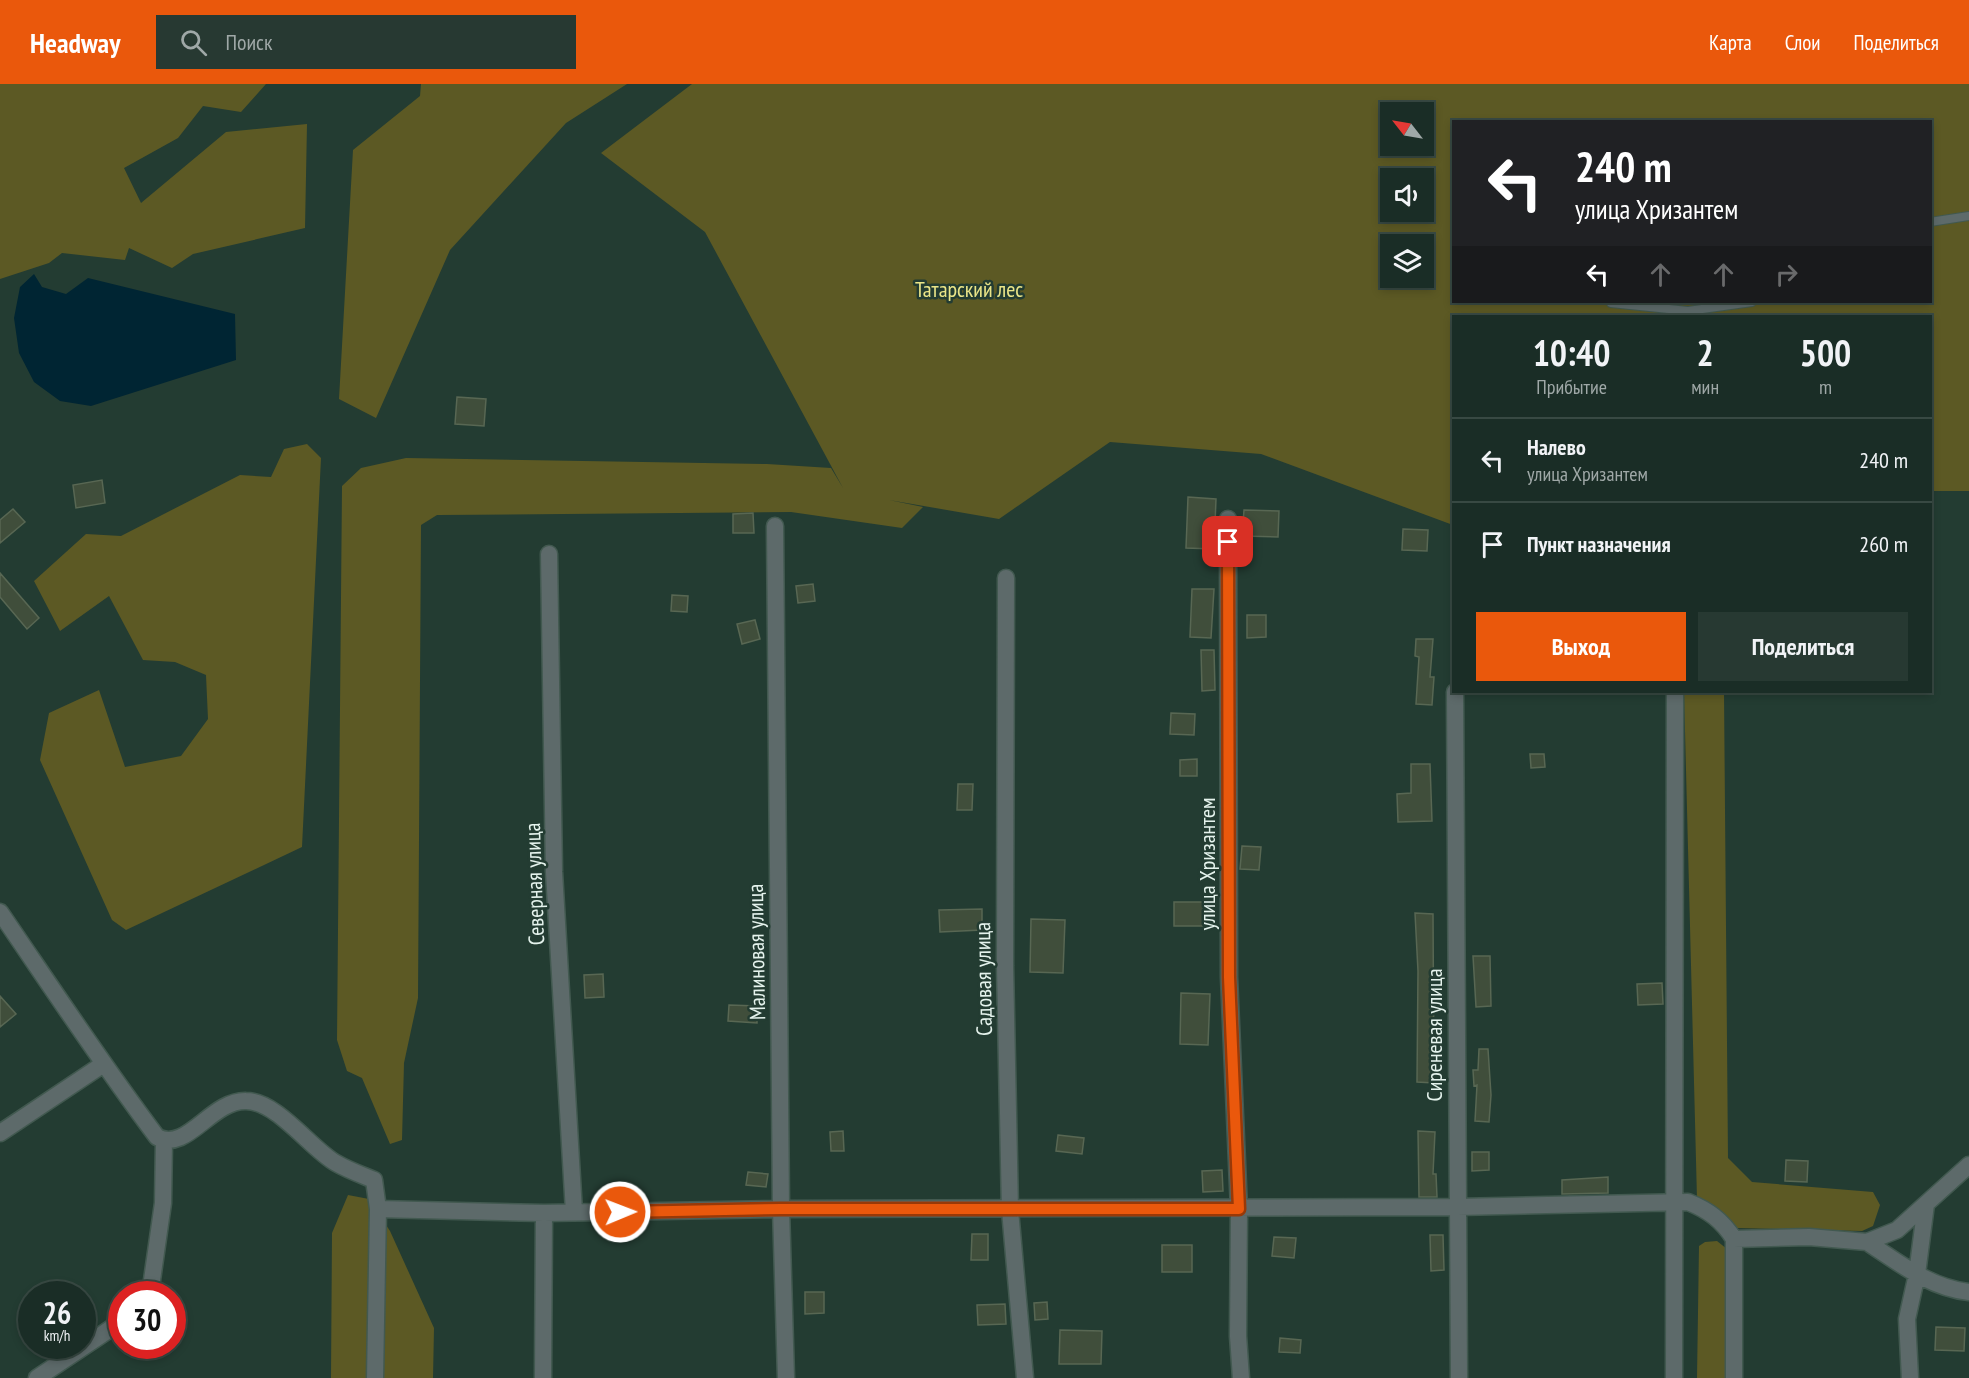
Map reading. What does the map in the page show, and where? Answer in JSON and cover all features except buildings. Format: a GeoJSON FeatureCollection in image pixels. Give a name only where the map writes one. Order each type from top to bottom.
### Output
{"type":"FeatureCollection","features":[{"type":"Feature","properties":{"kind":"street","name":"улица Хризантем"},"geometry":{"type":"LineString","coordinates":[[1228,519],[1229,977],[1239,1209],[1238,1336],[1241,1378]]}},
{"type":"Feature","properties":{"kind":"street","name":"Малиновая улица"},"geometry":{"type":"LineString","coordinates":[[775,526],[781,1209],[786,1378]]}},
{"type":"Feature","properties":{"kind":"street","name":"Северная улица"},"geometry":{"type":"LineString","coordinates":[[549,554],[554,872],[574,1212]]}},
{"type":"Feature","properties":{"kind":"street","name":"Садовая улица"},"geometry":{"type":"LineString","coordinates":[[1006,579],[1005,966],[1010,1210],[1025,1378]]}},
{"type":"Feature","properties":{"kind":"street","name":"Сиреневая улица"},"geometry":{"type":"LineString","coordinates":[[1455,693],[1459,1378]]}},
{"type":"Feature","properties":{"kind":"street"},"geometry":{"type":"LineString","coordinates":[[1674,1378],[1672,1202],[1675,693]]}},
{"type":"Feature","properties":{"kind":"street"},"geometry":{"type":"LineString","coordinates":[[0,912],[75,1020],[102,1065],[157,1137],[164,1141],[179,1140],[230,1103],[246,1101],[258,1103],[294,1126],[335,1163],[374,1180],[378,1209],[375,1378]]}},
{"type":"Feature","properties":{"kind":"street"},"geometry":{"type":"LineString","coordinates":[[0,1133],[102,1065]]}},
{"type":"Feature","properties":{"kind":"street"},"geometry":{"type":"LineString","coordinates":[[152,1281],[162,1203],[164,1141]]}},
{"type":"Feature","properties":{"kind":"street"},"geometry":{"type":"LineString","coordinates":[[1734,1239],[1809,1237],[1867,1242],[1897,1230],[1969,1165]]}},
{"type":"Feature","properties":{"kind":"street"},"geometry":{"type":"LineString","coordinates":[[1945,1186],[1969,1180]]}},
{"type":"Feature","properties":{"kind":"street"},"geometry":{"type":"LineString","coordinates":[[378,1209],[544,1213],[781,1209],[1457,1207],[1688,1202],[1704,1209],[1724,1224],[1734,1239],[1734,1378]]}},
{"type":"Feature","properties":{"kind":"street"},"geometry":{"type":"LineString","coordinates":[[1910,1378],[1907,1319],[1917,1274],[1926,1204]]}},
{"type":"Feature","properties":{"kind":"street"},"geometry":{"type":"LineString","coordinates":[[543,1378],[544,1213]]}},
{"type":"Feature","properties":{"kind":"street"},"geometry":{"type":"LineString","coordinates":[[1867,1242],[1917,1274],[1948,1290],[1969,1292]]}},
{"type":"Feature","properties":{"kind":"street"},"geometry":{"type":"LineString","coordinates":[[37,1378],[108,1330]]}},
{"type":"Feature","properties":{"kind":"lane"},"geometry":{"type":"LineString","coordinates":[[1932,222],[1969,216]]}},
{"type":"Feature","properties":{"kind":"lane"},"geometry":{"type":"LineString","coordinates":[[1611,303],[1688,311],[1745,303]]}},
{"type":"Feature","properties":{"kind":"green space"},"geometry":{"type":"Polygon","coordinates":[[[0,84],[266,84],[241,112],[203,106],[178,138],[124,168],[141,203],[226,132],[307,124],[305,228],[193,254],[172,268],[129,248],[125,260],[62,253],[49,263],[0,279],[0,84]]]}},
{"type":"Feature","properties":{"kind":"green space"},"geometry":{"type":"Polygon","coordinates":[[[421,84],[627,84],[566,123],[450,250],[376,418],[339,399],[353,150],[420,96],[421,84]]]}},
{"type":"Feature","properties":{"kind":"green space","name":"Татарский лес"},"geometry":{"type":"Polygon","coordinates":[[[692,84],[1969,84],[1969,491],[1932,491],[1932,315],[1452,315],[1452,525],[1261,454],[1110,442],[999,519],[889,500],[923,507],[902,528],[791,512],[437,515],[421,525],[418,998],[404,1063],[402,1140],[390,1144],[362,1078],[347,1071],[337,1040],[342,486],[361,468],[406,458],[767,464],[831,468],[843,488],[705,232],[601,153],[692,84]]]}},
{"type":"Feature","properties":{"kind":"green space"},"geometry":{"type":"Polygon","coordinates":[[[307,444],[321,458],[302,847],[126,930],[112,920],[40,760],[49,713],[99,690],[125,767],[181,756],[208,719],[206,675],[175,662],[143,660],[109,596],[60,631],[34,581],[86,534],[121,536],[240,475],[271,477],[284,449],[307,444]]]}},
{"type":"Feature","properties":{"kind":"green space"},"geometry":{"type":"Polygon","coordinates":[[[1684,693],[1724,693],[1728,1158],[1752,1182],[1873,1192],[1880,1205],[1873,1226],[1862,1231],[1737,1228],[1697,1199],[1684,693]]]}},
{"type":"Feature","properties":{"kind":"green space"},"geometry":{"type":"Polygon","coordinates":[[[348,1195],[369,1199],[390,1231],[434,1328],[433,1378],[331,1378],[332,1233],[348,1195]]]}},
{"type":"Feature","properties":{"kind":"green space"},"geometry":{"type":"Polygon","coordinates":[[[1717,1241],[1727,1249],[1726,1378],[1697,1378],[1699,1246],[1705,1242],[1717,1241]]]}},
{"type":"Feature","properties":{"kind":"water"},"geometry":{"type":"Polygon","coordinates":[[[34,274],[42,287],[66,294],[88,278],[235,314],[236,360],[91,406],[60,401],[34,382],[19,353],[14,318],[20,287],[34,274]]]}},
{"type":"Feature","properties":{"kind":"route"},"geometry":{"type":"LineString","coordinates":[[620,1212],[781,1209],[1239,1209],[1229,977],[1228,542]]}}]}
